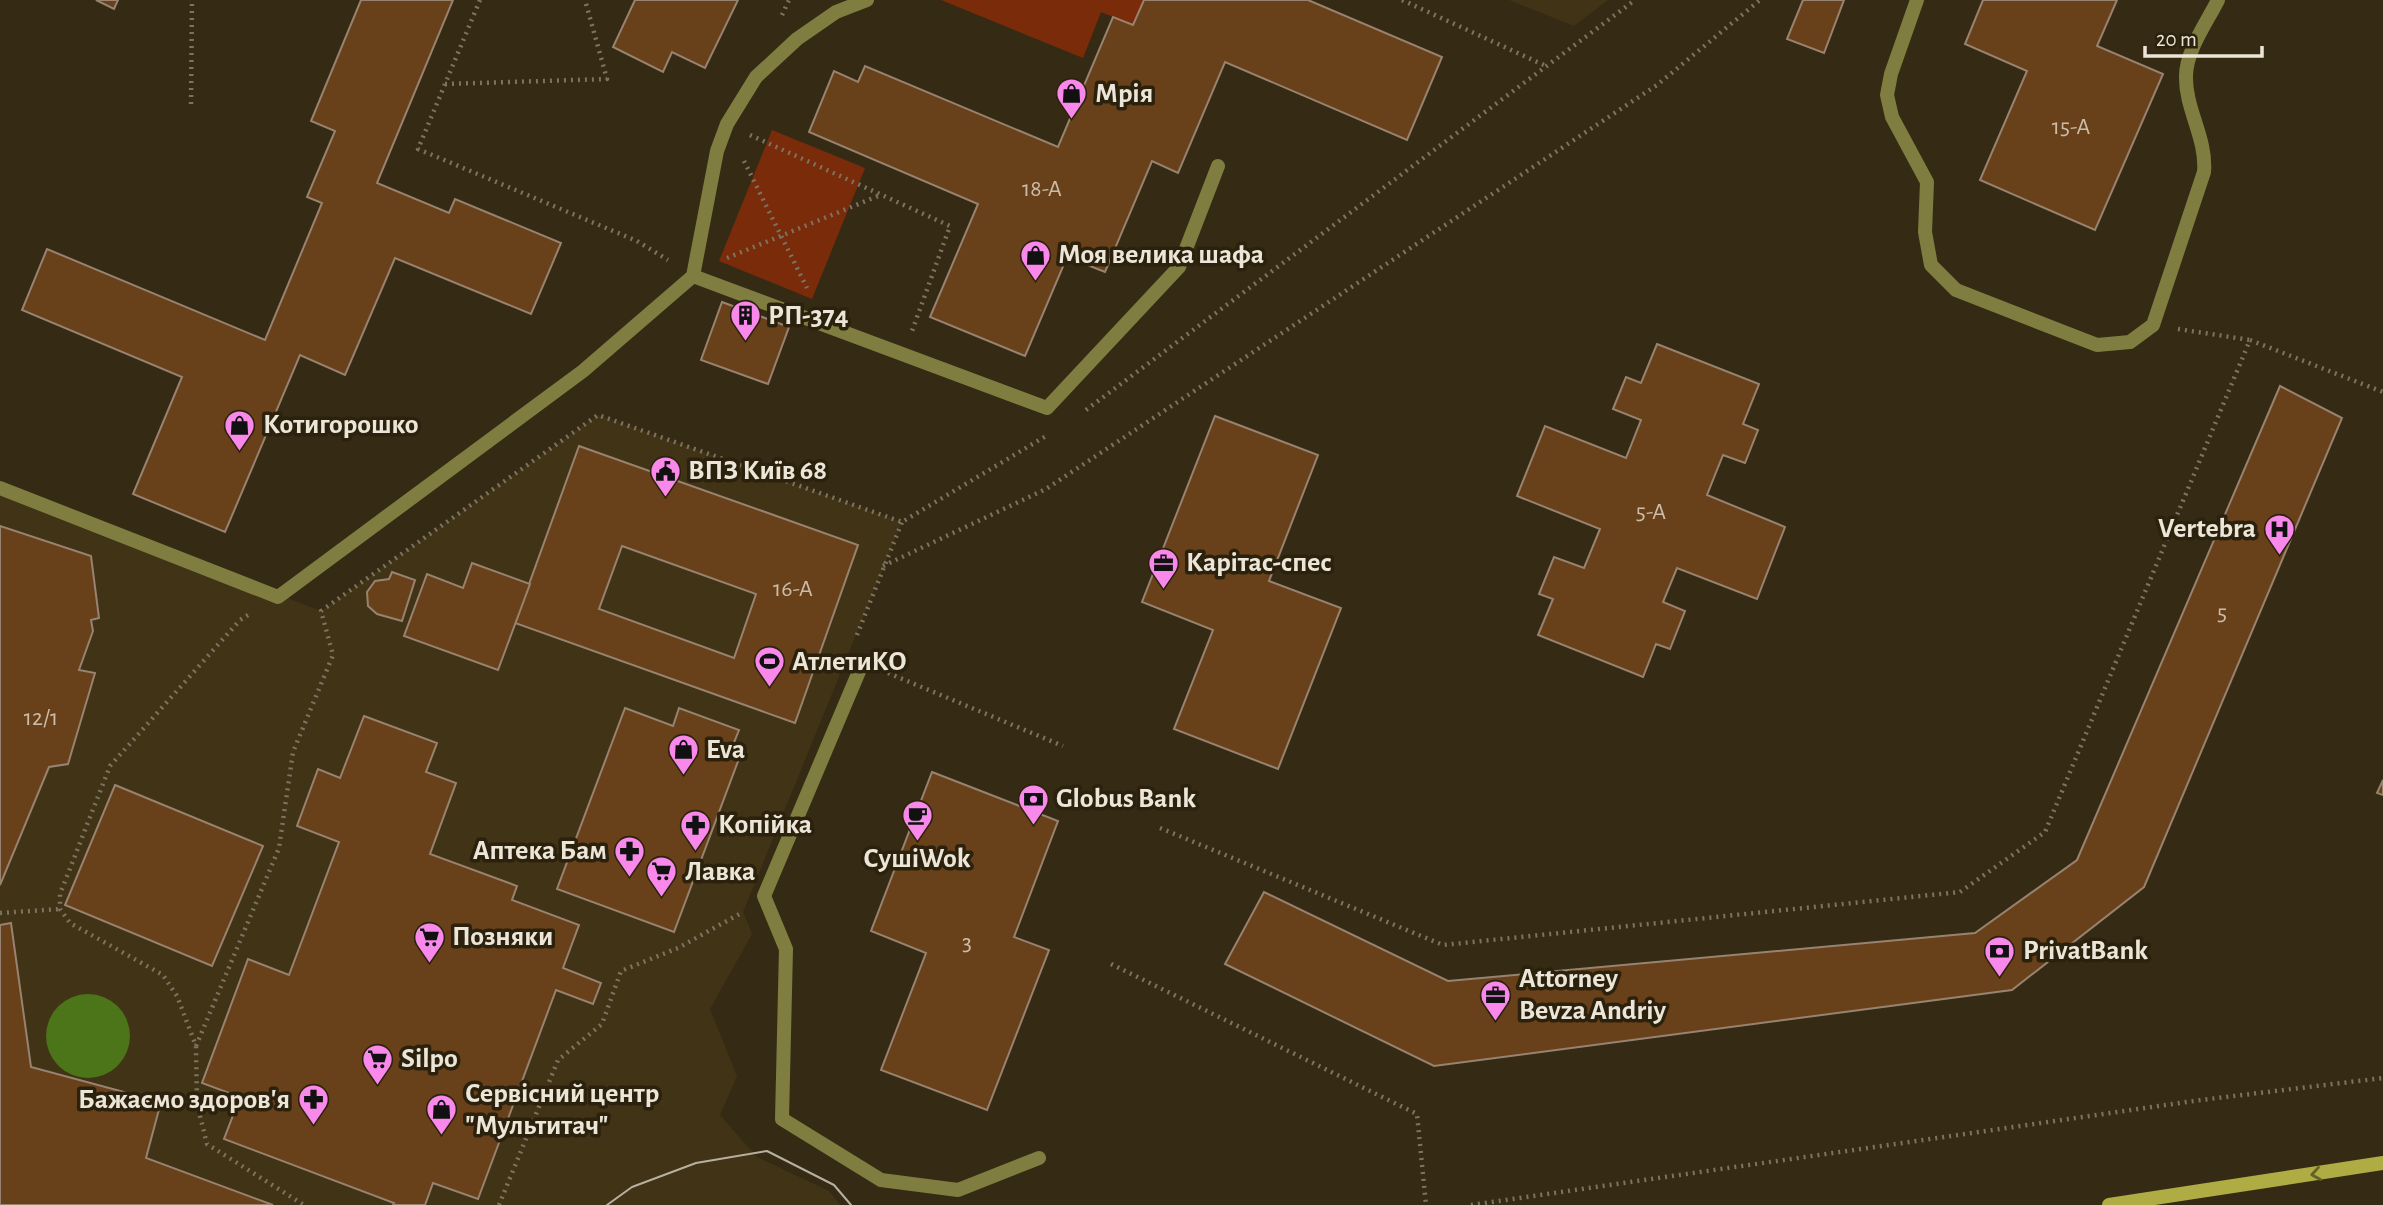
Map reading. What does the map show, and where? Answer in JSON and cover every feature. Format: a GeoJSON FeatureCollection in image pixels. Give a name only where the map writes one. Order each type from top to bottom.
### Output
{"type":"FeatureCollection","features":[{"type":"Feature","properties":{"kind":"main road"},"geometry":{"type":"LineString","coordinates":[[2109,1205],[2383,1163]]}},
{"type":"Feature","properties":{"kind":"lane"},"geometry":{"type":"LineString","coordinates":[[0,488],[278,597],[583,371],[693,276],[717,151],[727,124],[756,77],[797,39],[836,12],[867,0]]}},
{"type":"Feature","properties":{"kind":"lane"},"geometry":{"type":"LineString","coordinates":[[1917,0],[1891,74],[1887,95],[1892,117],[1927,182],[1925,232],[1931,265],[1956,290],[2097,345],[2130,342],[2153,325],[2204,172],[2206,153],[2186,75],[2190,58],[2218,0]]}},
{"type":"Feature","properties":{"kind":"lane"},"geometry":{"type":"LineString","coordinates":[[693,276],[1047,408],[1179,267],[1218,166]]}},
{"type":"Feature","properties":{"kind":"lane"},"geometry":{"type":"LineString","coordinates":[[863,662],[764,897],[786,949],[782,1119],[881,1180],[958,1190],[1039,1158]]}},
{"type":"Feature","properties":{"kind":"path"},"geometry":{"type":"LineString","coordinates":[[191,104],[192,0]]}},
{"type":"Feature","properties":{"kind":"path"},"geometry":{"type":"LineString","coordinates":[[480,0],[418,149],[638,241],[693,276],[719,261],[878,196]]}},
{"type":"Feature","properties":{"kind":"path"},"geometry":{"type":"LineString","coordinates":[[445,84],[607,79],[586,0]]}},
{"type":"Feature","properties":{"kind":"path"},"geometry":{"type":"LineString","coordinates":[[1402,0],[1546,66]]}},
{"type":"Feature","properties":{"kind":"path"},"geometry":{"type":"LineString","coordinates":[[883,566],[1046,489],[1657,85],[1760,0]]}},
{"type":"Feature","properties":{"kind":"path"},"geometry":{"type":"LineString","coordinates":[[727,124],[878,196],[950,226],[903,355]]}},
{"type":"Feature","properties":{"kind":"path"},"geometry":{"type":"LineString","coordinates":[[727,124],[780,236],[827,326]]}},
{"type":"Feature","properties":{"kind":"path"},"geometry":{"type":"LineString","coordinates":[[2153,325],[2250,340],[2383,392]]}},
{"type":"Feature","properties":{"kind":"path"},"geometry":{"type":"LineString","coordinates":[[1160,828],[1443,945],[1960,892],[2045,832],[2250,340]]}},
{"type":"Feature","properties":{"kind":"path"},"geometry":{"type":"LineString","coordinates":[[902,522],[849,657],[1063,746]]}},
{"type":"Feature","properties":{"kind":"path"},"geometry":{"type":"LineString","coordinates":[[278,597],[240,620],[110,766],[60,894],[60,909],[70,923],[163,975],[177,996],[196,1046],[197,1104],[207,1144],[303,1205]]}},
{"type":"Feature","properties":{"kind":"path"},"geometry":{"type":"LineString","coordinates":[[196,1046],[279,848],[293,752],[333,655],[321,611]]}},
{"type":"Feature","properties":{"kind":"path"},"geometry":{"type":"LineString","coordinates":[[499,1205],[558,1060],[602,1024],[621,971],[678,948],[743,912],[749,900]]}},
{"type":"Feature","properties":{"kind":"path"},"geometry":{"type":"LineString","coordinates":[[0,913],[60,909]]}},
{"type":"Feature","properties":{"kind":"path"},"geometry":{"type":"LineString","coordinates":[[1111,964],[1416,1114],[1426,1205]]}},
{"type":"Feature","properties":{"kind":"path"},"geometry":{"type":"LineString","coordinates":[[1471,1205],[2201,1100],[2383,1078]]}},
{"type":"Feature","properties":{"kind":"shaded area"},"geometry":{"type":"Polygon","coordinates":[[[941,0],[1144,0],[1133,25],[1101,12],[1083,58],[941,0]]]}},
{"type":"Feature","properties":{"kind":"shaded area"},"geometry":{"type":"Polygon","coordinates":[[[1509,0],[1608,0],[1574,26],[1509,0]]]}},
{"type":"Feature","properties":{"kind":"shaded area"},"geometry":{"type":"Polygon","coordinates":[[[772,130],[865,168],[812,299],[719,261],[772,130]]]}},
{"type":"Feature","properties":{"kind":"shaded area"},"geometry":{"type":"Polygon","coordinates":[[[598,415],[902,522],[743,912],[752,934],[710,1009],[737,1076],[720,1115],[757,1157],[829,1191],[840,1205],[0,1205],[0,488],[321,611],[598,415]]]}},
{"type":"Feature","properties":{"kind":"shaded area"},"geometry":{"type":"Polygon","coordinates":[[[88,994],[104,997],[118,1006],[127,1020],[130,1036],[127,1052],[118,1066],[104,1075],[88,1078],[72,1075],[58,1066],[49,1052],[46,1036],[49,1020],[58,1006],[72,997],[88,994]]]}},
{"type":"Feature","properties":{"kind":"building"},"geometry":{"type":"Polygon","coordinates":[[[96,0],[118,0],[114,9],[96,0]]]}},
{"type":"Feature","properties":{"kind":"building"},"geometry":{"type":"Polygon","coordinates":[[[361,0],[453,0],[377,183],[449,213],[455,199],[561,243],[531,314],[395,258],[345,375],[300,355],[225,532],[133,494],[182,377],[22,310],[47,249],[265,340],[322,203],[307,197],[335,131],[311,121],[361,0]]]}},
{"type":"Feature","properties":{"kind":"building"},"geometry":{"type":"Polygon","coordinates":[[[635,0],[738,0],[705,68],[672,52],[663,72],[613,47],[635,0]]]}},
{"type":"Feature","properties":{"kind":"building"},"geometry":{"type":"Polygon","coordinates":[[[1144,0],[1308,0],[1442,57],[1407,140],[1225,62],[1178,173],[1152,161],[1105,272],[1067,257],[1025,356],[930,317],[978,204],[809,132],[834,71],[858,82],[865,66],[1058,147],[1113,17],[1133,25],[1144,0]]]}},
{"type":"Feature","properties":{"kind":"building"},"geometry":{"type":"Polygon","coordinates":[[[1803,0],[1844,0],[1824,53],[1787,39],[1803,0]]]}},
{"type":"Feature","properties":{"kind":"building"},"geometry":{"type":"Polygon","coordinates":[[[1983,0],[2117,0],[2097,46],[2163,74],[2095,230],[1980,180],[2027,71],[1965,44],[1983,0]]]}},
{"type":"Feature","properties":{"kind":"building","name":"РП-374"},"geometry":{"type":"Polygon","coordinates":[[[722,302],[789,327],[768,384],[701,360],[722,302]]]}},
{"type":"Feature","properties":{"kind":"building"},"geometry":{"type":"Polygon","coordinates":[[[1657,344],[1759,384],[1743,424],[1758,430],[1745,463],[1723,455],[1707,495],[1785,527],[1757,599],[1677,568],[1663,602],[1685,611],[1670,649],[1656,644],[1643,677],[1538,635],[1553,599],[1539,594],[1554,557],[1584,568],[1600,529],[1517,496],[1545,426],[1626,458],[1641,420],[1613,409],[1626,377],[1641,383],[1657,344]]]}},
{"type":"Feature","properties":{"kind":"building"},"geometry":{"type":"Polygon","coordinates":[[[2280,386],[2342,418],[2144,887],[2012,990],[1434,1066],[1225,964],[1264,892],[1448,981],[1975,933],[2077,860],[2280,386]]]}},
{"type":"Feature","properties":{"kind":"building"},"geometry":{"type":"Polygon","coordinates":[[[1215,416],[1318,455],[1269,581],[1341,608],[1278,769],[1174,729],[1213,630],[1142,602],[1215,416]]]}},
{"type":"Feature","properties":{"kind":"building"},"geometry":{"type":"Polygon","coordinates":[[[579,446],[858,545],[795,723],[515,623],[579,446]],[[622,546],[599,609],[734,658],[756,594],[622,546]]]}},
{"type":"Feature","properties":{"kind":"building"},"geometry":{"type":"Polygon","coordinates":[[[0,526],[91,556],[99,618],[91,620],[93,631],[79,670],[95,673],[68,764],[49,767],[0,885],[0,526]]]}},
{"type":"Feature","properties":{"kind":"building"},"geometry":{"type":"Polygon","coordinates":[[[472,563],[530,584],[498,670],[404,636],[427,574],[463,588],[472,563]]]}},
{"type":"Feature","properties":{"kind":"building"},"geometry":{"type":"Polygon","coordinates":[[[392,572],[415,580],[402,621],[377,614],[368,606],[367,592],[375,581],[389,579],[392,572]]]}},
{"type":"Feature","properties":{"kind":"building"},"geometry":{"type":"Polygon","coordinates":[[[625,708],[673,726],[679,708],[739,730],[733,745],[743,748],[674,932],[557,889],[625,708]]]}},
{"type":"Feature","properties":{"kind":"building","name":"Позняки"},"geometry":{"type":"Polygon","coordinates":[[[364,716],[437,743],[426,772],[456,783],[430,854],[517,886],[512,900],[579,925],[563,968],[601,983],[593,1004],[556,990],[478,1199],[433,1183],[425,1205],[393,1205],[394,1203],[224,1139],[240,1097],[202,1083],[248,959],[289,975],[339,842],[297,826],[318,769],[340,778],[364,716]]]}},
{"type":"Feature","properties":{"kind":"building"},"geometry":{"type":"Polygon","coordinates":[[[932,772],[1058,821],[1014,937],[1049,950],[987,1110],[881,1070],[926,953],[871,931],[932,772]]]}},
{"type":"Feature","properties":{"kind":"building"},"geometry":{"type":"Polygon","coordinates":[[[2383,780],[2383,795],[2377,793],[2383,780]]]}},
{"type":"Feature","properties":{"kind":"building"},"geometry":{"type":"Polygon","coordinates":[[[115,785],[263,846],[212,966],[65,905],[115,785]]]}},
{"type":"Feature","properties":{"kind":"building"},"geometry":{"type":"Polygon","coordinates":[[[11,923],[31,1067],[161,1102],[146,1158],[273,1205],[0,1205],[0,925],[11,923]]]}},
{"type":"Feature","properties":{"kind":"tram line"},"geometry":{"type":"LineString","coordinates":[[607,1205],[632,1187],[696,1163],[767,1151],[834,1185],[851,1205]]}},
{"type":"Feature","properties":{"kind":"place","name":"Мрія"},"geometry":{"type":"Point","coordinates":[1072,121]}},
{"type":"Feature","properties":{"kind":"place","name":"Моя велика шафа"},"geometry":{"type":"Point","coordinates":[1035,282]}},
{"type":"Feature","properties":{"kind":"place","name":"РП-374"},"geometry":{"type":"Point","coordinates":[745,343]}},
{"type":"Feature","properties":{"kind":"place","name":"Котигорошко"},"geometry":{"type":"Point","coordinates":[240,452]}},
{"type":"Feature","properties":{"kind":"place","name":"ВПЗ Київ 68"},"geometry":{"type":"Point","coordinates":[665,498]}},
{"type":"Feature","properties":{"kind":"place","name":"Vertebra"},"geometry":{"type":"Point","coordinates":[2279,556]}},
{"type":"Feature","properties":{"kind":"place","name":"Карітас-спес"},"geometry":{"type":"Point","coordinates":[1163,590]}},
{"type":"Feature","properties":{"kind":"place","name":"АтлетиКО"},"geometry":{"type":"Point","coordinates":[769,689]}},
{"type":"Feature","properties":{"kind":"place","name":"Eva"},"geometry":{"type":"Point","coordinates":[683,777]}},
{"type":"Feature","properties":{"kind":"place","name":"Globus Bank"},"geometry":{"type":"Point","coordinates":[1033,826]}},
{"type":"Feature","properties":{"kind":"place","name":"СушіWok"},"geometry":{"type":"Point","coordinates":[917,842]}},
{"type":"Feature","properties":{"kind":"place","name":"Копійка"},"geometry":{"type":"Point","coordinates":[695,852]}},
{"type":"Feature","properties":{"kind":"place","name":"Аптека Бам"},"geometry":{"type":"Point","coordinates":[630,878]}},
{"type":"Feature","properties":{"kind":"place","name":"Лавка"},"geometry":{"type":"Point","coordinates":[662,899]}},
{"type":"Feature","properties":{"kind":"place","name":"Позняки"},"geometry":{"type":"Point","coordinates":[429,964]}},
{"type":"Feature","properties":{"kind":"place","name":"PrivatBank"},"geometry":{"type":"Point","coordinates":[2000,978]}},
{"type":"Feature","properties":{"kind":"place","name":"Attorney Bevza Andriy"},"geometry":{"type":"Point","coordinates":[1496,1022]}},
{"type":"Feature","properties":{"kind":"place","name":"Silpo"},"geometry":{"type":"Point","coordinates":[378,1086]}},
{"type":"Feature","properties":{"kind":"place","name":"Бажаємо здоров'я"},"geometry":{"type":"Point","coordinates":[313,1127]}},
{"type":"Feature","properties":{"kind":"place","name":"Сервісний центр \"Мультитач\""},"geometry":{"type":"Point","coordinates":[442,1137]}}]}
